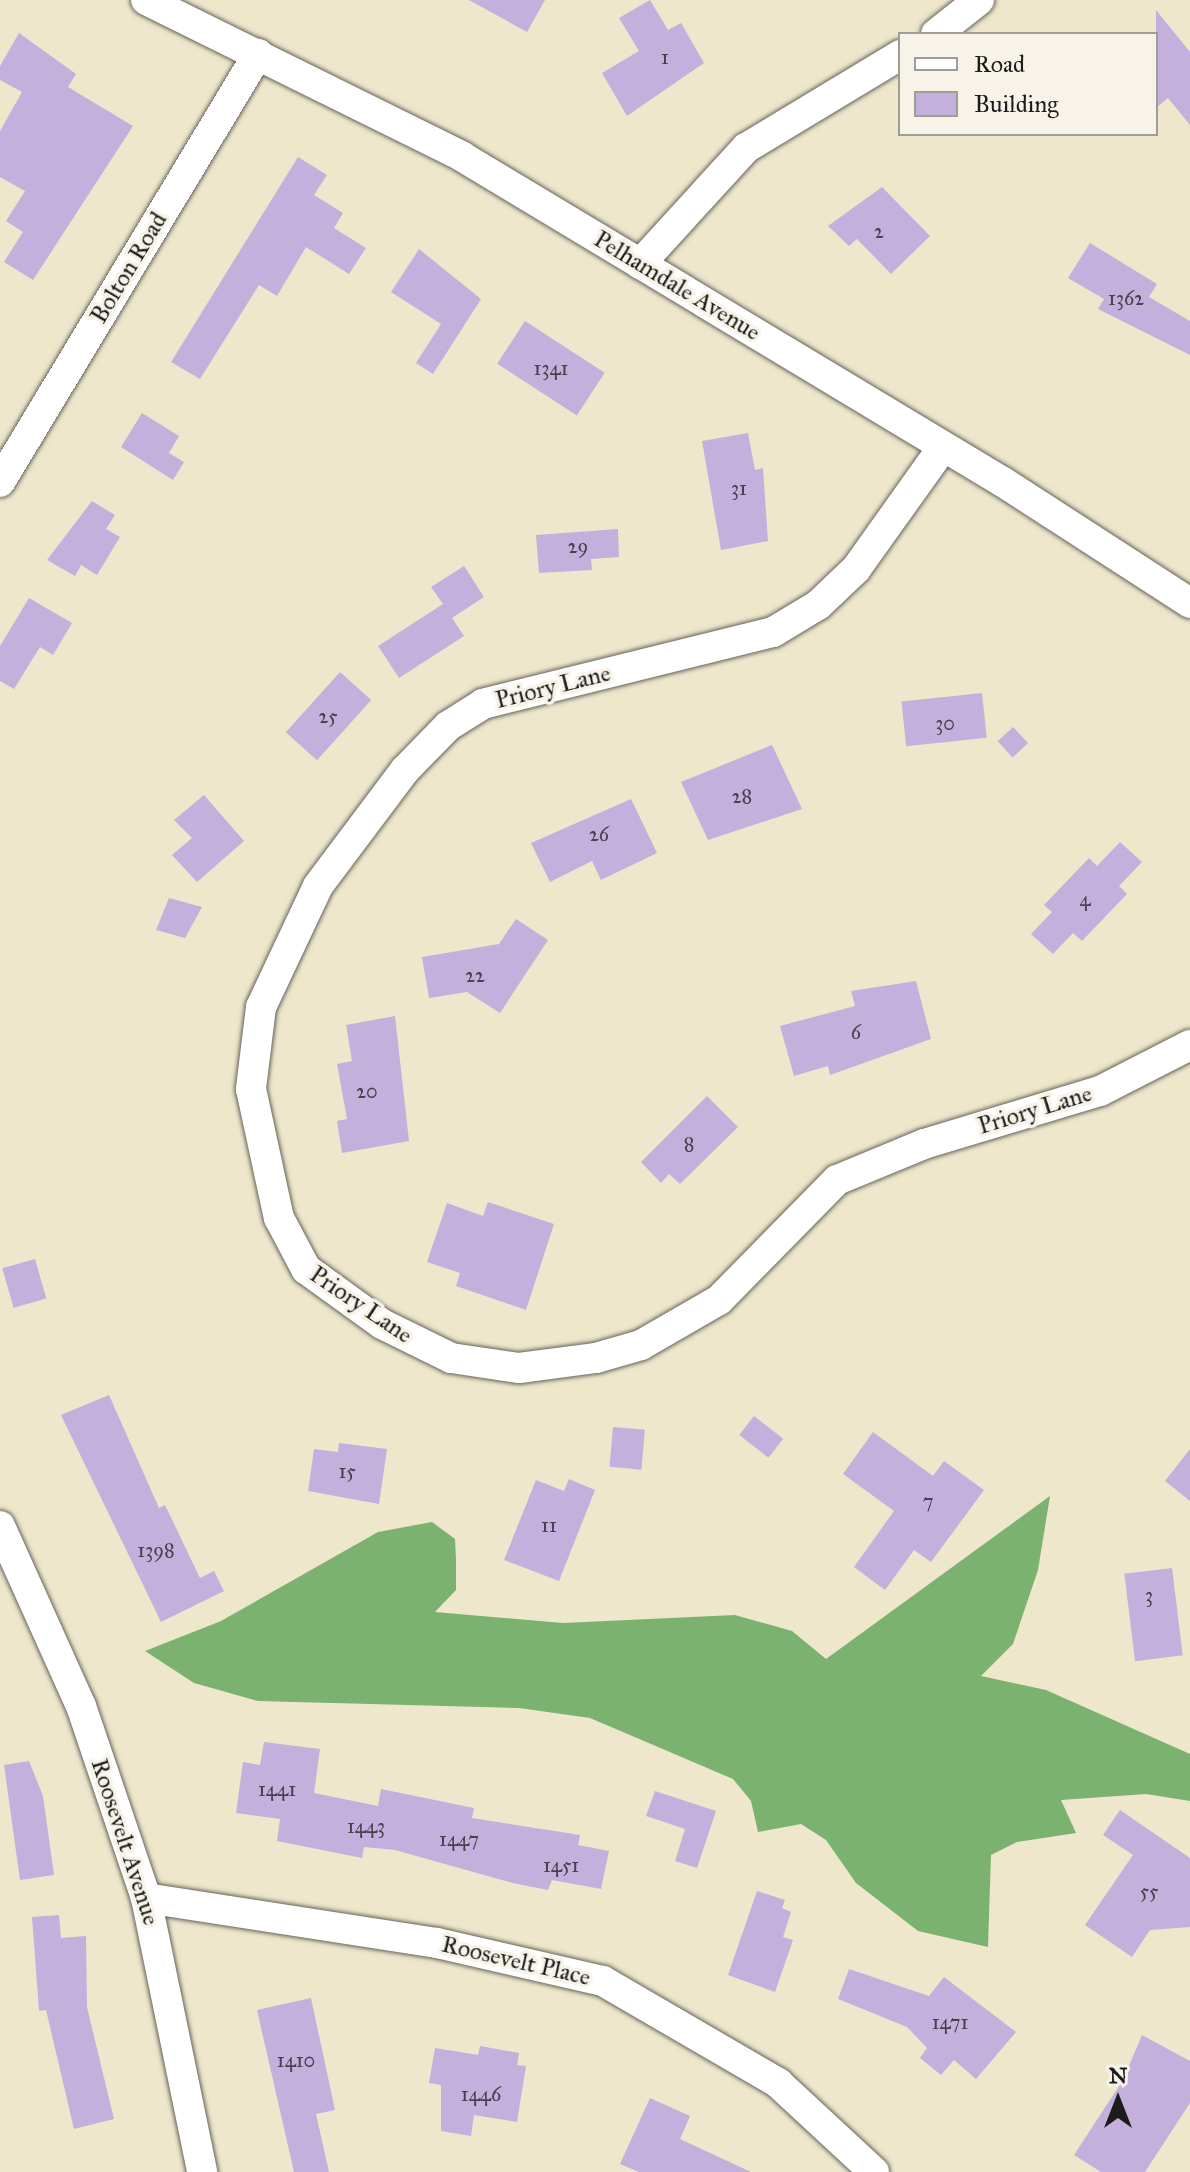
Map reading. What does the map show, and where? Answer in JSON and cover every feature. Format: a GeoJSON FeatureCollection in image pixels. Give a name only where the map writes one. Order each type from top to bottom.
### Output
{"type":"FeatureCollection","features":[{"type":"Feature","properties":{"kind":"street"},"geometry":{"type":"LineString","coordinates":[[939,32],[979,0]]}},
{"type":"Feature","properties":{"kind":"street","name":"Pelhamdale Avenue"},"geometry":{"type":"LineString","coordinates":[[153,1],[461,156],[943,447],[1190,603]]}},
{"type":"Feature","properties":{"kind":"street","name":"Bolton Road"},"geometry":{"type":"LineString","coordinates":[[0,482],[258,54]]}},
{"type":"Feature","properties":{"kind":"street"},"geometry":{"type":"LineString","coordinates":[[640,264],[746,148],[898,56]]}},
{"type":"Feature","properties":{"kind":"street","name":"Priory Lane"},"geometry":{"type":"LineString","coordinates":[[943,447],[856,569],[807,612],[773,632],[483,704],[448,726],[405,770],[318,886],[261,1007],[253,1110],[279,1218],[306,1269],[382,1324],[451,1358],[519,1368],[596,1358],[641,1345],[719,1300],[837,1180],[924,1144],[1100,1091],[1190,1045]]}},
{"type":"Feature","properties":{"kind":"street","name":"Roosevelt Avenue"},"geometry":{"type":"LineString","coordinates":[[0,1526],[81,1706],[146,1898],[202,2172]]}},
{"type":"Feature","properties":{"kind":"street","name":"Roosevelt Place"},"geometry":{"type":"LineString","coordinates":[[146,1898],[437,1943],[603,1981],[778,2083],[874,2172]]}},
{"type":"Feature","properties":{"kind":"green space"},"geometry":{"type":"Polygon","coordinates":[[[1050,1496],[1038,1570],[1013,1644],[981,1676],[1046,1690],[1190,1754],[1190,1801],[1146,1794],[1061,1800],[1076,1833],[1017,1842],[991,1855],[988,1947],[918,1931],[856,1883],[826,1840],[801,1824],[758,1832],[751,1801],[733,1779],[590,1718],[519,1708],[258,1701],[194,1683],[145,1651],[221,1621],[378,1532],[432,1522],[455,1539],[456,1560],[456,1590],[435,1612],[563,1623],[735,1615],[792,1631],[826,1659],[1050,1496]]]}},
{"type":"Feature","properties":{"kind":"building"},"geometry":{"type":"Polygon","coordinates":[[[469,0],[545,0],[527,32],[469,0]]]}},
{"type":"Feature","properties":{"kind":"building"},"geometry":{"type":"Polygon","coordinates":[[[650,0],[668,30],[681,23],[704,63],[627,116],[602,73],[639,51],[619,18],[650,0]]]}},
{"type":"Feature","properties":{"kind":"building"},"geometry":{"type":"Polygon","coordinates":[[[1156,10],[1190,52],[1190,125],[1168,98],[1158,106],[1156,10]]]}},
{"type":"Feature","properties":{"kind":"building"},"geometry":{"type":"Polygon","coordinates":[[[19,33],[76,74],[68,87],[133,126],[33,280],[4,262],[23,232],[6,221],[25,191],[0,177],[0,131],[22,92],[0,80],[0,66],[19,33]]]}},
{"type":"Feature","properties":{"kind":"building"},"geometry":{"type":"Polygon","coordinates":[[[298,157],[327,175],[314,195],[343,213],[334,228],[366,248],[349,274],[306,247],[277,296],[259,285],[200,379],[171,362],[298,157]]]}},
{"type":"Feature","properties":{"kind":"building"},"geometry":{"type":"Polygon","coordinates":[[[882,187],[930,236],[891,274],[857,239],[849,246],[828,226],[882,187]]]}},
{"type":"Feature","properties":{"kind":"building"},"geometry":{"type":"Polygon","coordinates":[[[1090,243],[1157,284],[1149,297],[1190,321],[1190,355],[1098,309],[1104,299],[1068,278],[1090,243]]]}},
{"type":"Feature","properties":{"kind":"building"},"geometry":{"type":"Polygon","coordinates":[[[419,249],[481,299],[433,374],[416,363],[441,324],[391,292],[419,249]]]}},
{"type":"Feature","properties":{"kind":"building"},"geometry":{"type":"Polygon","coordinates":[[[525,321],[605,373],[577,416],[497,364],[525,321]]]}},
{"type":"Feature","properties":{"kind":"building"},"geometry":{"type":"Polygon","coordinates":[[[142,413],[179,436],[169,453],[184,462],[173,480],[121,447],[142,413]]]}},
{"type":"Feature","properties":{"kind":"building"},"geometry":{"type":"Polygon","coordinates":[[[748,433],[755,470],[763,468],[768,541],[721,550],[702,441],[748,433]]]}},
{"type":"Feature","properties":{"kind":"building"},"geometry":{"type":"Polygon","coordinates":[[[92,501],[115,515],[106,529],[120,537],[97,575],[81,565],[75,576],[47,560],[92,501]]]}},
{"type":"Feature","properties":{"kind":"building"},"geometry":{"type":"Polygon","coordinates":[[[618,529],[619,557],[591,559],[592,570],[539,573],[536,535],[618,529]]]}},
{"type":"Feature","properties":{"kind":"building"},"geometry":{"type":"Polygon","coordinates":[[[464,566],[484,597],[452,618],[464,636],[399,678],[378,646],[443,604],[431,587],[464,566]]]}},
{"type":"Feature","properties":{"kind":"building"},"geometry":{"type":"Polygon","coordinates":[[[29,598],[72,623],[53,655],[40,647],[14,689],[0,681],[0,646],[29,598]]]}},
{"type":"Feature","properties":{"kind":"building"},"geometry":{"type":"Polygon","coordinates":[[[340,672],[371,700],[317,760],[286,732],[340,672]]]}},
{"type":"Feature","properties":{"kind":"building"},"geometry":{"type":"Polygon","coordinates":[[[982,693],[987,738],[906,746],[901,701],[982,693]]]}},
{"type":"Feature","properties":{"kind":"building"},"geometry":{"type":"Polygon","coordinates":[[[1013,727],[1028,743],[1013,757],[998,741],[1013,727]]]}},
{"type":"Feature","properties":{"kind":"building"},"geometry":{"type":"Polygon","coordinates":[[[772,745],[802,809],[708,840],[681,782],[772,745]]]}},
{"type":"Feature","properties":{"kind":"building"},"geometry":{"type":"Polygon","coordinates":[[[204,795],[244,841],[197,882],[172,855],[192,838],[174,820],[204,795]]]}},
{"type":"Feature","properties":{"kind":"building"},"geometry":{"type":"Polygon","coordinates":[[[631,799],[657,853],[601,880],[592,861],[550,882],[531,843],[631,799]]]}},
{"type":"Feature","properties":{"kind":"building"},"geometry":{"type":"Polygon","coordinates":[[[1120,842],[1142,862],[1119,886],[1127,894],[1082,941],[1073,933],[1053,954],[1031,934],[1052,912],[1044,905],[1089,858],[1097,866],[1120,842]]]}},
{"type":"Feature","properties":{"kind":"building"},"geometry":{"type":"Polygon","coordinates":[[[169,898],[202,907],[185,938],[156,930],[169,898]]]}},
{"type":"Feature","properties":{"kind":"building"},"geometry":{"type":"Polygon","coordinates":[[[516,919],[548,940],[500,1013],[467,992],[429,998],[422,957],[499,944],[516,919]]]}},
{"type":"Feature","properties":{"kind":"building"},"geometry":{"type":"Polygon","coordinates":[[[916,981],[931,1039],[830,1075],[828,1066],[794,1076],[780,1026],[855,1006],[851,991],[916,981]]]}},
{"type":"Feature","properties":{"kind":"building"},"geometry":{"type":"Polygon","coordinates":[[[395,1016],[409,1141],[342,1153],[337,1121],[347,1119],[337,1064],[352,1061],[346,1025],[395,1016]]]}},
{"type":"Feature","properties":{"kind":"building"},"geometry":{"type":"Polygon","coordinates":[[[707,1096],[738,1127],[680,1184],[669,1174],[661,1183],[641,1162],[707,1096]]]}},
{"type":"Feature","properties":{"kind":"building"},"geometry":{"type":"Polygon","coordinates":[[[488,1202],[554,1224],[526,1310],[456,1286],[460,1273],[427,1262],[447,1203],[483,1216],[488,1202]]]}},
{"type":"Feature","properties":{"kind":"building"},"geometry":{"type":"Polygon","coordinates":[[[35,1259],[46,1298],[14,1308],[2,1268],[35,1259]]]}},
{"type":"Feature","properties":{"kind":"building"},"geometry":{"type":"Polygon","coordinates":[[[109,1395],[159,1508],[165,1505],[200,1578],[214,1571],[224,1591],[161,1622],[61,1415],[109,1395]]]}},
{"type":"Feature","properties":{"kind":"building"},"geometry":{"type":"Polygon","coordinates":[[[754,1416],[783,1439],[768,1458],[739,1435],[754,1416]]]}},
{"type":"Feature","properties":{"kind":"building"},"geometry":{"type":"Polygon","coordinates":[[[613,1427],[645,1430],[641,1470],[610,1467],[613,1427]]]}},
{"type":"Feature","properties":{"kind":"building"},"geometry":{"type":"Polygon","coordinates":[[[873,1432],[933,1476],[944,1461],[984,1490],[931,1562],[914,1550],[885,1590],[854,1567],[894,1511],[843,1474],[873,1432]]]}},
{"type":"Feature","properties":{"kind":"building"},"geometry":{"type":"Polygon","coordinates":[[[339,1443],[387,1449],[379,1504],[308,1491],[314,1449],[338,1452],[339,1443]]]}},
{"type":"Feature","properties":{"kind":"building"},"geometry":{"type":"Polygon","coordinates":[[[1190,1449],[1190,1501],[1165,1481],[1190,1449]]]}},
{"type":"Feature","properties":{"kind":"building"},"geometry":{"type":"Polygon","coordinates":[[[569,1479],[595,1490],[559,1581],[504,1560],[536,1480],[564,1491],[569,1479]]]}},
{"type":"Feature","properties":{"kind":"building"},"geometry":{"type":"Polygon","coordinates":[[[1172,1568],[1183,1655],[1135,1661],[1124,1574],[1172,1568]]]}},
{"type":"Feature","properties":{"kind":"building"},"geometry":{"type":"Polygon","coordinates":[[[264,1742],[320,1749],[314,1793],[378,1806],[381,1789],[474,1808],[472,1818],[580,1835],[578,1845],[609,1851],[601,1889],[552,1880],[548,1890],[395,1850],[364,1847],[362,1858],[277,1841],[280,1819],[236,1813],[243,1762],[260,1765],[264,1742]]]}},
{"type":"Feature","properties":{"kind":"building"},"geometry":{"type":"Polygon","coordinates":[[[29,1761],[43,1796],[54,1875],[20,1880],[4,1765],[29,1761]]]}},
{"type":"Feature","properties":{"kind":"building"},"geometry":{"type":"Polygon","coordinates":[[[655,1791],[716,1811],[697,1868],[675,1861],[685,1829],[646,1816],[655,1791]]]}},
{"type":"Feature","properties":{"kind":"building"},"geometry":{"type":"Polygon","coordinates":[[[1120,1810],[1190,1858],[1190,1927],[1150,1930],[1132,1957],[1085,1925],[1133,1855],[1103,1835],[1120,1810]]]}},
{"type":"Feature","properties":{"kind":"building"},"geometry":{"type":"Polygon","coordinates":[[[757,1891],[785,1900],[782,1908],[791,1912],[783,1937],[793,1940],[775,1992],[728,1975],[757,1891]]]}},
{"type":"Feature","properties":{"kind":"building"},"geometry":{"type":"Polygon","coordinates":[[[59,1915],[61,1938],[86,1936],[87,2007],[114,2119],[74,2129],[46,2010],[39,2011],[32,1917],[59,1915]]]}},
{"type":"Feature","properties":{"kind":"building"},"geometry":{"type":"Polygon","coordinates":[[[849,1969],[929,1996],[944,1977],[1016,2032],[976,2079],[954,2060],[941,2075],[920,2058],[927,2048],[907,2027],[838,1999],[849,1969]]]}},
{"type":"Feature","properties":{"kind":"building"},"geometry":{"type":"Polygon","coordinates":[[[311,1998],[335,2110],[316,2114],[329,2172],[294,2172],[257,2010],[311,1998]]]}},
{"type":"Feature","properties":{"kind":"building"},"geometry":{"type":"Polygon","coordinates":[[[1142,2035],[1190,2061],[1190,2103],[1145,2172],[1101,2172],[1074,2155],[1123,2080],[1142,2035]]]}},
{"type":"Feature","properties":{"kind":"building"},"geometry":{"type":"Polygon","coordinates":[[[480,2046],[519,2053],[517,2065],[526,2066],[517,2122],[474,2115],[471,2136],[441,2131],[441,2085],[429,2083],[435,2048],[478,2055],[480,2046]]]}},
{"type":"Feature","properties":{"kind":"building"},"geometry":{"type":"Polygon","coordinates":[[[650,2098],[690,2116],[680,2139],[751,2172],[639,2172],[620,2164],[650,2098]]]}}]}
